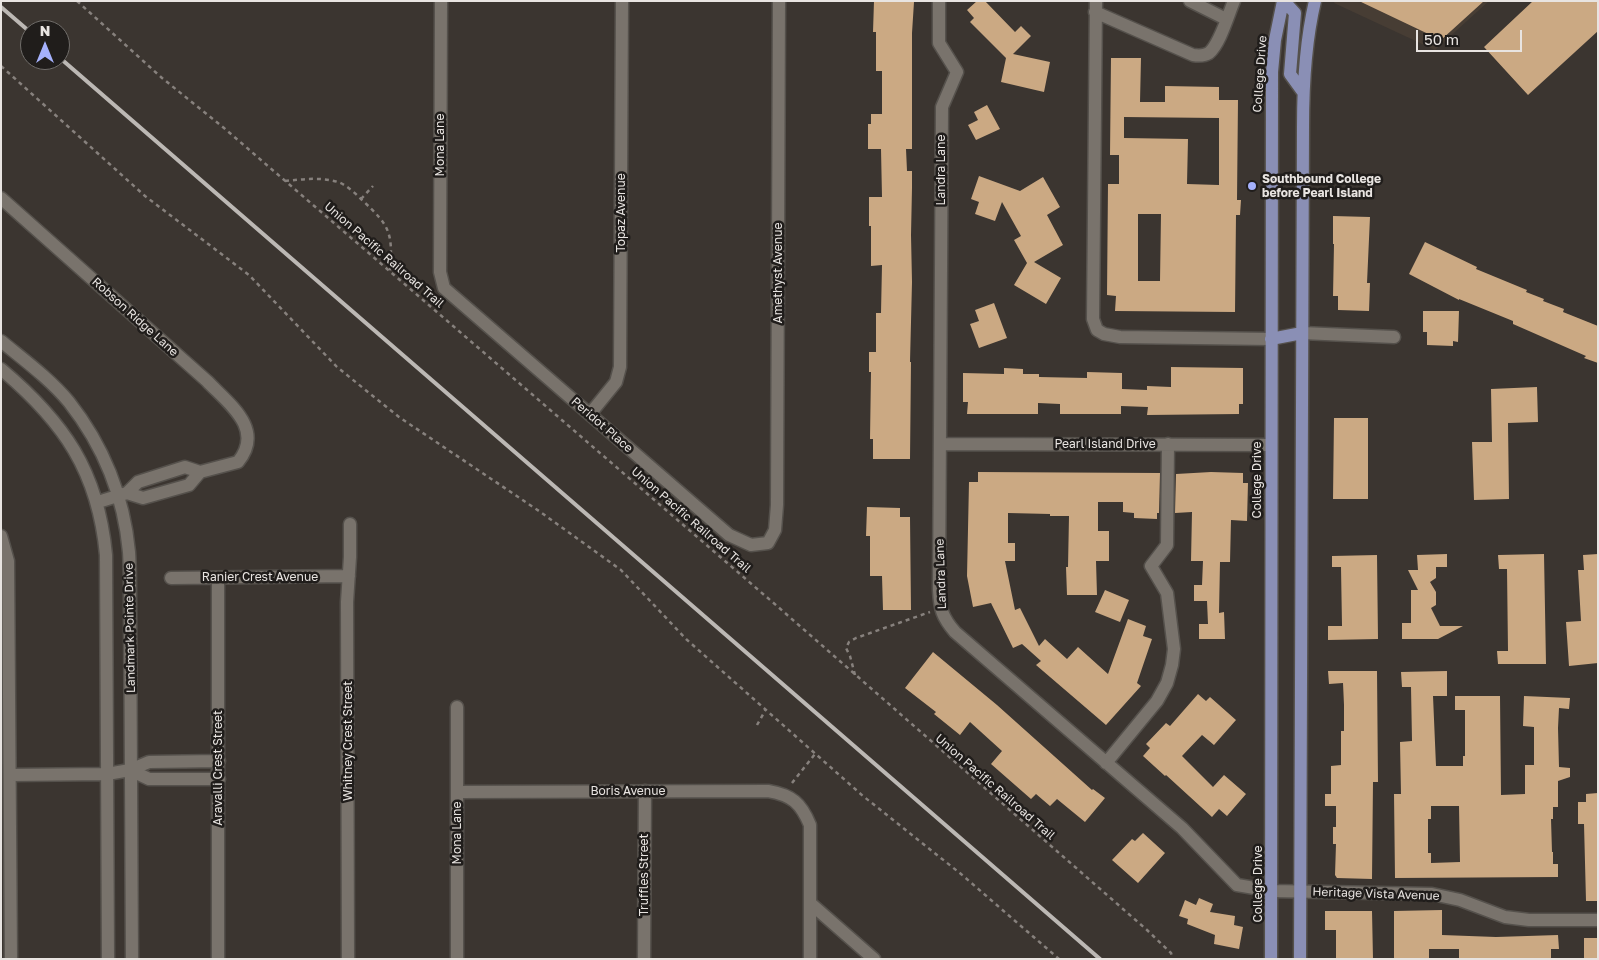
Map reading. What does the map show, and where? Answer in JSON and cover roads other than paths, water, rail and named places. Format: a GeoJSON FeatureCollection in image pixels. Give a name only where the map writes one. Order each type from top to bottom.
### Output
{"type":"FeatureCollection","features":[{"type":"Feature","properties":{"kind":"main road"},"geometry":{"type":"LineString","coordinates":[[1283,1],[1295,13],[1290,74],[1303,92]]}},
{"type":"Feature","properties":{"kind":"main road","name":"College Drive"},"geometry":{"type":"LineString","coordinates":[[1271,959],[1270,339],[1272,72],[1275,40],[1283,1]]}},
{"type":"Feature","properties":{"kind":"main road"},"geometry":{"type":"LineString","coordinates":[[1300,959],[1303,92],[1306,48],[1315,1]]}},
{"type":"Feature","properties":{"kind":"main road"},"geometry":{"type":"LineString","coordinates":[[1270,339],[1302,334]]}},
{"type":"Feature","properties":{"kind":"street","name":"Mona Lane"},"geometry":{"type":"LineString","coordinates":[[440,1],[440,272],[444,288]]}},
{"type":"Feature","properties":{"kind":"street","name":"Topaz Avenue"},"geometry":{"type":"LineString","coordinates":[[590,414],[616,382],[620,367],[622,1]]}},
{"type":"Feature","properties":{"kind":"street","name":"Amethyst Avenue"},"geometry":{"type":"LineString","coordinates":[[768,543],[775,530],[777,505],[779,1]]}},
{"type":"Feature","properties":{"kind":"street","name":"Landra Lane"},"geometry":{"type":"LineString","coordinates":[[938,1],[938,43],[957,72],[942,107],[940,608],[945,621],[955,632],[1182,828],[1237,885],[1272,891],[1301,892]]}},
{"type":"Feature","properties":{"kind":"street"},"geometry":{"type":"LineString","coordinates":[[1190,1],[1226,19]]}},
{"type":"Feature","properties":{"kind":"street"},"geometry":{"type":"LineString","coordinates":[[1234,1],[1216,44],[1210,52],[1203,56],[1193,55],[1096,6],[1093,319],[1097,330],[1120,338],[1270,339]]}},
{"type":"Feature","properties":{"kind":"street","name":"Robson Ridge Lane"},"geometry":{"type":"LineString","coordinates":[[1,198],[207,381],[237,412],[247,429],[247,448],[238,462],[200,472]]}},
{"type":"Feature","properties":{"kind":"street","name":"Peridot Place"},"geometry":{"type":"LineString","coordinates":[[444,288],[729,535],[751,545],[768,543]]}},
{"type":"Feature","properties":{"kind":"street"},"geometry":{"type":"LineString","coordinates":[[1302,334],[1394,337]]}},
{"type":"Feature","properties":{"kind":"street","name":"Landmark Pointe Drive"},"geometry":{"type":"LineString","coordinates":[[1,341],[47,379],[68,402],[100,450],[123,495],[129,552],[132,959]]}},
{"type":"Feature","properties":{"kind":"street","name":"Landmark Pointe Drive"},"geometry":{"type":"LineString","coordinates":[[1,368],[27,391],[62,431],[87,472],[98,502],[104,530],[106,555],[108,959]]}},
{"type":"Feature","properties":{"kind":"street","name":"Pearl Island Drive"},"geometry":{"type":"LineString","coordinates":[[940,444],[1270,445]]}},
{"type":"Feature","properties":{"kind":"street"},"geometry":{"type":"LineString","coordinates":[[1106,763],[1158,701],[1167,683],[1172,665],[1174,649],[1167,593],[1150,566],[1167,545],[1168,444]]}},
{"type":"Feature","properties":{"kind":"street"},"geometry":{"type":"LineString","coordinates":[[98,502],[123,495],[143,498],[189,485],[200,472],[185,468],[170,472],[138,482],[123,495]]}},
{"type":"Feature","properties":{"kind":"street"},"geometry":{"type":"LineString","coordinates":[[170,472],[175,489]]}},
{"type":"Feature","properties":{"kind":"street","name":"Whitney Crest Street"},"geometry":{"type":"LineString","coordinates":[[348,959],[347,602],[350,524]]}},
{"type":"Feature","properties":{"kind":"street"},"geometry":{"type":"LineString","coordinates":[[1,536],[8,562],[11,959]]}},
{"type":"Feature","properties":{"kind":"street","name":"Ranier Crest Avenue"},"geometry":{"type":"LineString","coordinates":[[171,578],[349,576]]}},
{"type":"Feature","properties":{"kind":"street","name":"Aravalli Crest Street"},"geometry":{"type":"LineString","coordinates":[[218,578],[218,959]]}},
{"type":"Feature","properties":{"kind":"street","name":"Mona Lane"},"geometry":{"type":"LineString","coordinates":[[457,707],[457,959]]}},
{"type":"Feature","properties":{"kind":"street"},"geometry":{"type":"LineString","coordinates":[[10,775],[107,774],[130,770],[149,762],[218,761]]}},
{"type":"Feature","properties":{"kind":"street"},"geometry":{"type":"LineString","coordinates":[[180,762],[180,779]]}},
{"type":"Feature","properties":{"kind":"street"},"geometry":{"type":"LineString","coordinates":[[130,770],[149,779],[219,779]]}},
{"type":"Feature","properties":{"kind":"street","name":"Truffles Street"},"geometry":{"type":"LineString","coordinates":[[644,791],[644,959]]}},
{"type":"Feature","properties":{"kind":"street","name":"Boris Avenue"},"geometry":{"type":"LineString","coordinates":[[457,792],[768,791],[783,793],[796,802],[805,812],[810,825],[810,903]]}},
{"type":"Feature","properties":{"kind":"street","name":"Heritage Vista Avenue"},"geometry":{"type":"LineString","coordinates":[[1301,892],[1432,894],[1460,900],[1505,917],[1529,920],[1598,920]]}},
{"type":"Feature","properties":{"kind":"street"},"geometry":{"type":"LineString","coordinates":[[810,903],[810,959]]}},
{"type":"Feature","properties":{"kind":"street"},"geometry":{"type":"LineString","coordinates":[[810,903],[874,959]]}},
{"type":"Feature","properties":{"kind":"railway"},"geometry":{"type":"LineString","coordinates":[[1,7],[20,23]]}},
{"type":"Feature","properties":{"kind":"railway"},"geometry":{"type":"LineString","coordinates":[[70,67],[1100,959]]}},
{"type":"Feature","properties":{"kind":"place","name":"Southbound College before Pearl Island"},"geometry":{"type":"Point","coordinates":[1252,186]}}]}
